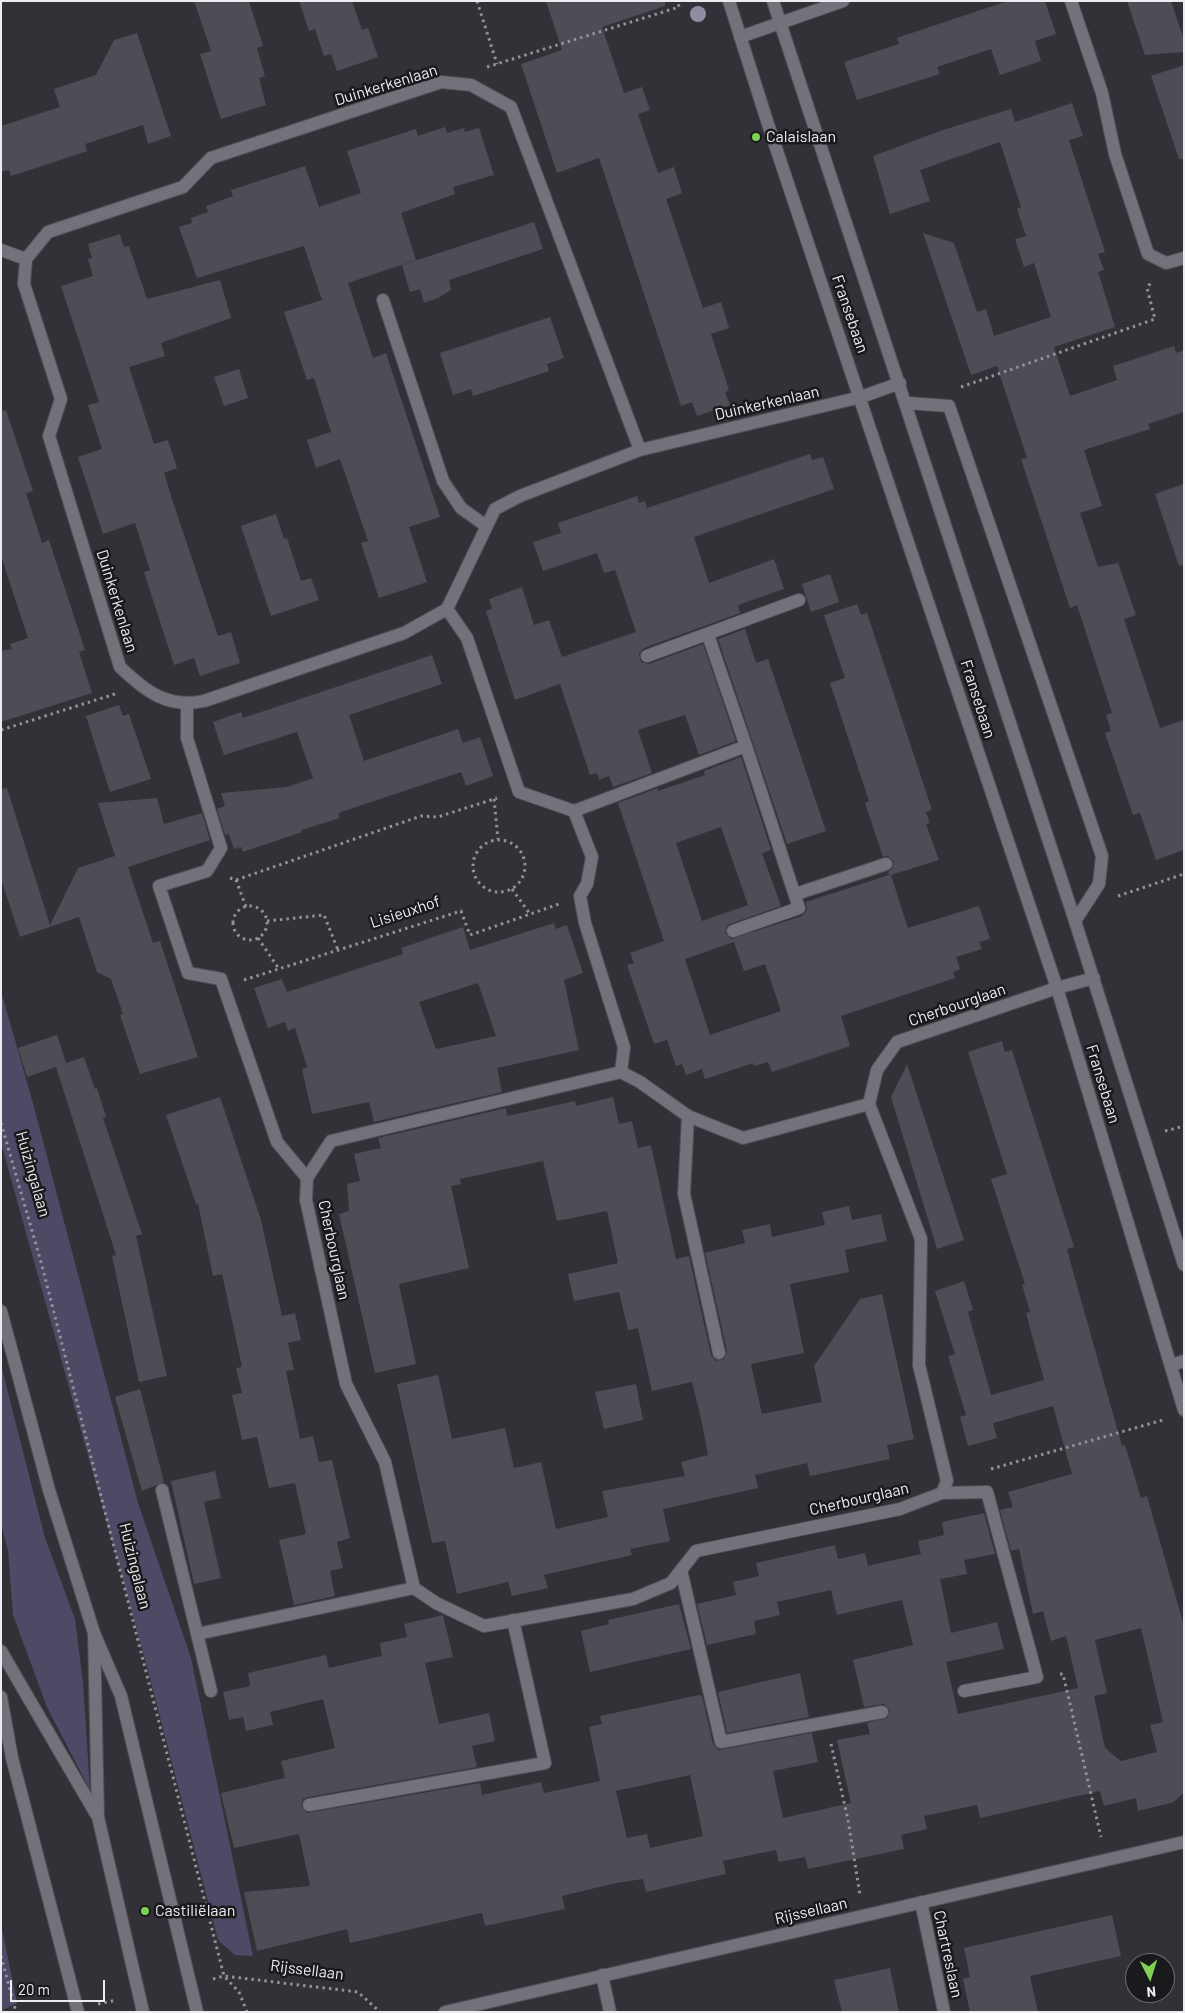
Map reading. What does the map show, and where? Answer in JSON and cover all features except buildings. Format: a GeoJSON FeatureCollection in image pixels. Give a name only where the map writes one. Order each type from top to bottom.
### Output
{"type":"FeatureCollection","features":[{"type":"Feature","properties":{"kind":"street","name":"Fransebaan"},"geometry":{"type":"LineString","coordinates":[[729,1],[1057,988],[1178,1363],[1184,1410]]}},
{"type":"Feature","properties":{"kind":"street","name":"Fransebaan"},"geometry":{"type":"LineString","coordinates":[[773,1],[907,403],[1076,921],[1184,1265]]}},
{"type":"Feature","properties":{"kind":"street"},"geometry":{"type":"LineString","coordinates":[[740,38],[843,1]]}},
{"type":"Feature","properties":{"kind":"street"},"geometry":{"type":"LineString","coordinates":[[1071,1],[1102,93],[1115,154],[1148,254],[1166,263],[1184,258]]}},
{"type":"Feature","properties":{"kind":"street","name":"Duinkerkenlaan"},"geometry":{"type":"LineString","coordinates":[[187,705],[159,697],[140,686],[120,667],[49,436],[61,399],[24,284],[26,259],[48,232],[183,187],[211,158],[441,82],[471,85],[511,107],[640,450]]}},
{"type":"Feature","properties":{"kind":"street"},"geometry":{"type":"LineString","coordinates":[[1,250],[26,259]]}},
{"type":"Feature","properties":{"kind":"street"},"geometry":{"type":"LineString","coordinates":[[383,300],[443,481],[461,508],[486,526]]}},
{"type":"Feature","properties":{"kind":"street","name":"Duinkerkenlaan"},"geometry":{"type":"LineString","coordinates":[[447,609],[495,509],[520,496],[640,450],[861,398],[900,383]]}},
{"type":"Feature","properties":{"kind":"street"},"geometry":{"type":"LineString","coordinates":[[907,403],[949,406],[1102,856],[1099,884],[1076,921]]}},
{"type":"Feature","properties":{"kind":"street"},"geometry":{"type":"LineString","coordinates":[[647,656],[799,600]]}},
{"type":"Feature","properties":{"kind":"street"},"geometry":{"type":"LineString","coordinates":[[746,746],[574,811],[519,792],[468,638],[447,609],[404,633],[214,698],[187,705],[187,738],[221,848],[207,870],[159,886],[188,973],[221,980],[278,1142],[307,1178],[331,1141],[621,1072],[688,1116],[743,1138],[869,1104],[921,1239],[919,1365],[947,1481],[942,1492],[987,1492],[1037,1678],[964,1691]]}},
{"type":"Feature","properties":{"kind":"street"},"geometry":{"type":"LineString","coordinates":[[708,634],[800,908],[733,932]]}},
{"type":"Feature","properties":{"kind":"street"},"geometry":{"type":"LineString","coordinates":[[574,811],[592,857],[587,884],[580,896],[585,923],[624,1047],[621,1072]]}},
{"type":"Feature","properties":{"kind":"street"},"geometry":{"type":"LineString","coordinates":[[796,894],[886,864]]}},
{"type":"Feature","properties":{"kind":"street","name":"Cherbourglaan"},"geometry":{"type":"LineString","coordinates":[[869,1104],[878,1070],[897,1042],[1057,988],[1094,978]]}},
{"type":"Feature","properties":{"kind":"street"},"geometry":{"type":"LineString","coordinates":[[688,1116],[684,1194],[719,1353]]}},
{"type":"Feature","properties":{"kind":"street","name":"Cherbourglaan"},"geometry":{"type":"LineString","coordinates":[[307,1178],[306,1200],[346,1384],[385,1462],[414,1588],[436,1603],[484,1626],[633,1599],[671,1583],[696,1551],[900,1509],[942,1492]]}},
{"type":"Feature","properties":{"kind":"street"},"geometry":{"type":"LineString","coordinates":[[1,1311],[49,1490],[94,1633],[121,1696],[197,2012]]}},
{"type":"Feature","properties":{"kind":"street"},"geometry":{"type":"LineString","coordinates":[[162,1490],[210,1691]]}},
{"type":"Feature","properties":{"kind":"street"},"geometry":{"type":"LineString","coordinates":[[681,1570],[720,1742],[882,1712]]}},
{"type":"Feature","properties":{"kind":"street"},"geometry":{"type":"LineString","coordinates":[[197,1634],[414,1588]]}},
{"type":"Feature","properties":{"kind":"street"},"geometry":{"type":"LineString","coordinates":[[309,1804],[545,1763],[514,1620]]}},
{"type":"Feature","properties":{"kind":"street"},"geometry":{"type":"LineString","coordinates":[[94,1633],[98,1817],[143,2012]]}},
{"type":"Feature","properties":{"kind":"street"},"geometry":{"type":"LineString","coordinates":[[1,1651],[98,1817]]}},
{"type":"Feature","properties":{"kind":"street"},"geometry":{"type":"LineString","coordinates":[[1,1697],[12,1758],[78,2012]]}},
{"type":"Feature","properties":{"kind":"street","name":"Rijssellaan"},"geometry":{"type":"LineString","coordinates":[[445,2012],[1184,1842]]}},
{"type":"Feature","properties":{"kind":"street","name":"Chartreslaan"},"geometry":{"type":"LineString","coordinates":[[921,1902],[944,2012]]}},
{"type":"Feature","properties":{"kind":"street"},"geometry":{"type":"LineString","coordinates":[[602,1975],[610,2012]]}},
{"type":"Feature","properties":{"kind":"path"},"geometry":{"type":"LineString","coordinates":[[477,1],[497,64]]}},
{"type":"Feature","properties":{"kind":"path"},"geometry":{"type":"LineString","coordinates":[[478,70],[680,7],[678,1]]}},
{"type":"Feature","properties":{"kind":"path"},"geometry":{"type":"LineString","coordinates":[[949,406],[960,387],[1155,318],[1147,288],[1166,263]]}},
{"type":"Feature","properties":{"kind":"path"},"geometry":{"type":"LineString","coordinates":[[1,730],[140,686]]}},
{"type":"Feature","properties":{"kind":"path"},"geometry":{"type":"LineString","coordinates":[[207,870],[236,880],[421,816],[438,817],[519,792]]}},
{"type":"Feature","properties":{"kind":"path"},"geometry":{"type":"LineString","coordinates":[[494,799],[498,839]]}},
{"type":"Feature","properties":{"kind":"path"},"geometry":{"type":"LineString","coordinates":[[498,839],[505,840],[519,848],[525,862],[523,878],[512,888],[504,891],[489,890],[482,886],[474,873],[474,857],[478,850],[483,845],[498,839]]}},
{"type":"Feature","properties":{"kind":"path"},"geometry":{"type":"LineString","coordinates":[[236,880],[246,906]]}},
{"type":"Feature","properties":{"kind":"path"},"geometry":{"type":"LineString","coordinates":[[512,888],[530,914]]}},
{"type":"Feature","properties":{"kind":"path","name":"Lisieuxhof"},"geometry":{"type":"LineString","coordinates":[[224,986],[461,911],[470,935],[580,896]]}},
{"type":"Feature","properties":{"kind":"path"},"geometry":{"type":"LineString","coordinates":[[246,906],[257,908],[267,921],[265,931],[258,938],[246,940],[235,933],[233,927],[235,914],[246,906]]}},
{"type":"Feature","properties":{"kind":"path"},"geometry":{"type":"LineString","coordinates":[[267,921],[324,915],[338,950]]}},
{"type":"Feature","properties":{"kind":"path"},"geometry":{"type":"LineString","coordinates":[[258,938],[279,968]]}},
{"type":"Feature","properties":{"kind":"path","name":"Huizingalaan"},"geometry":{"type":"LineString","coordinates":[[1,1123],[41,1262],[224,1976],[239,1992],[247,2012]]}},
{"type":"Feature","properties":{"kind":"path"},"geometry":{"type":"LineString","coordinates":[[985,1471],[1165,1420]]}},
{"type":"Feature","properties":{"kind":"path"},"geometry":{"type":"LineString","coordinates":[[1037,1678],[1063,1674],[1106,1860]]}},
{"type":"Feature","properties":{"kind":"path"},"geometry":{"type":"LineString","coordinates":[[826,1722],[848,1820],[864,1915]]}},
{"type":"Feature","properties":{"kind":"path"},"geometry":{"type":"LineString","coordinates":[[1,1956],[16,2012]]}},
{"type":"Feature","properties":{"kind":"path","name":"Rijssellaan"},"geometry":{"type":"LineString","coordinates":[[224,1976],[358,1992],[380,2012]]}},
{"type":"Feature","properties":{"kind":"shaded area"},"geometry":{"type":"Polygon","coordinates":[[[1,991],[34,1107],[138,1503],[191,1658],[253,1956],[235,1955],[218,1940],[147,1667],[1,1143],[1,991]]]}},
{"type":"Feature","properties":{"kind":"shaded area"},"geometry":{"type":"Polygon","coordinates":[[[1,1365],[45,1538],[75,1619],[83,1683],[90,1790],[47,1707],[13,1615],[8,1550],[1,1524],[1,1365]]]}},
{"type":"Feature","properties":{"kind":"shaded area"},"geometry":{"type":"Polygon","coordinates":[[[1,1924],[17,2003],[1,2011],[1,1924]]]}},
{"type":"Feature","properties":{"kind":"place","name":"Calaislaan"},"geometry":{"type":"Point","coordinates":[756,137]}},
{"type":"Feature","properties":{"kind":"place","name":"Castiliëlaan"},"geometry":{"type":"Point","coordinates":[145,1911]}}]}
